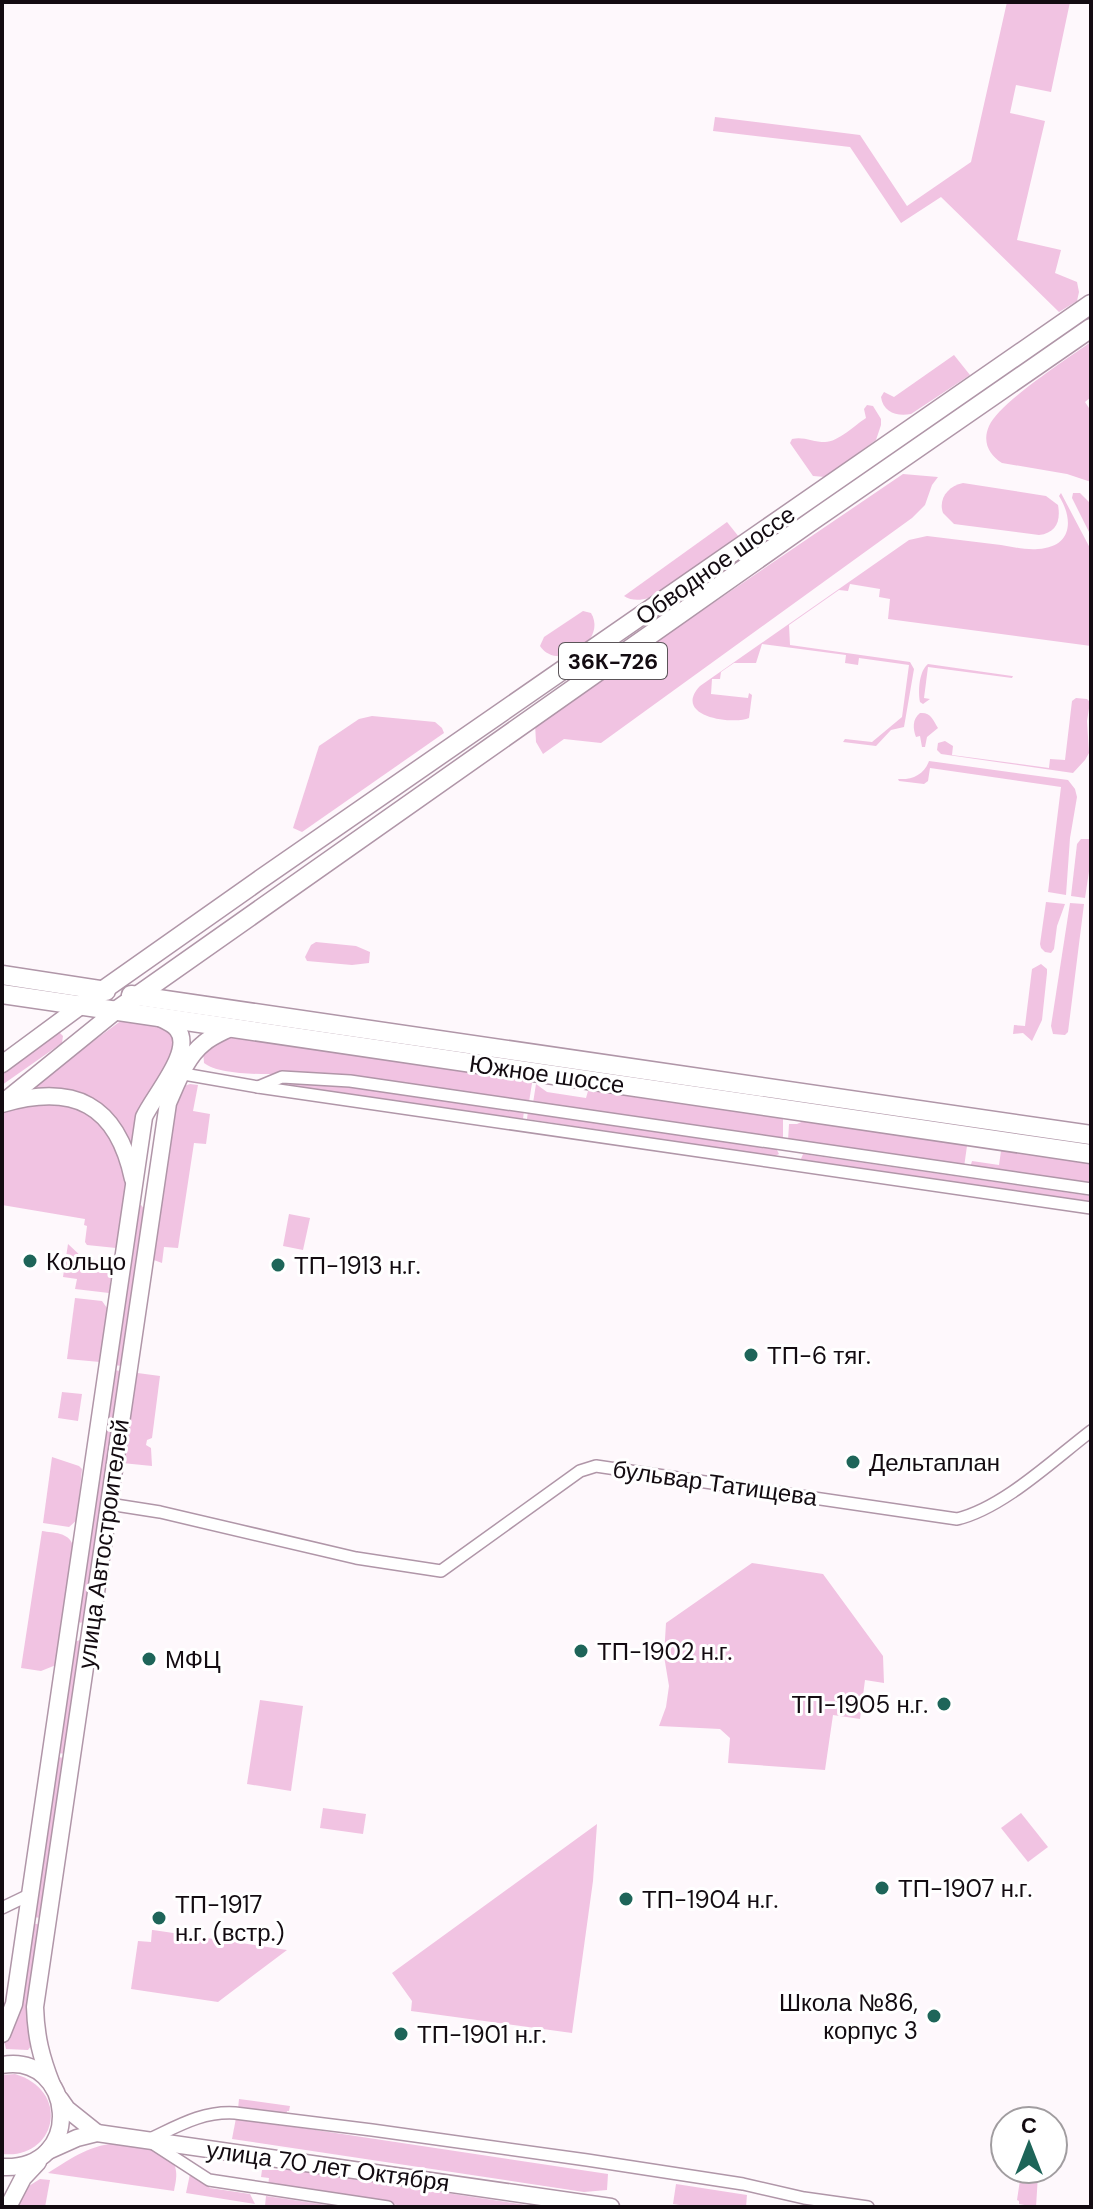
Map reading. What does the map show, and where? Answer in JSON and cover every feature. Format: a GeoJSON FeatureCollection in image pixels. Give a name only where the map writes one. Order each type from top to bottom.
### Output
{"type":"FeatureCollection","features":[{"type":"Feature","properties":{"kind":"main road","name":"Обводное шоссе"},"geometry":{"type":"LineString","coordinates":[[82,1005],[1091,304]]}},
{"type":"Feature","properties":{"kind":"main road","name":"Обводное шоссе"},"geometry":{"type":"LineString","coordinates":[[117,1010],[1091,328]]}},
{"type":"Feature","properties":{"kind":"main road","name":"Южное шоссе"},"geometry":{"type":"LineString","coordinates":[[2,975],[1091,1135]]}},
{"type":"Feature","properties":{"kind":"main road","name":"Южное шоссе"},"geometry":{"type":"LineString","coordinates":[[2,994],[1091,1154]]}},
{"type":"Feature","properties":{"kind":"main road"},"geometry":{"type":"LineString","coordinates":[[2,1064],[82,1005]]}},
{"type":"Feature","properties":{"kind":"main road"},"geometry":{"type":"LineString","coordinates":[[2,1104],[117,1010]]}},
{"type":"Feature","properties":{"kind":"main road","name":"улица Автостроителей"},"geometry":{"type":"LineString","coordinates":[[55,2090],[36,2037],[35,2007],[168,1103],[182,1048],[178,1030],[159,1017]]}},
{"type":"Feature","properties":{"kind":"main road","name":"улица Автостроителей"},"geometry":{"type":"LineString","coordinates":[[2,2034],[14,2004],[144,1117],[176,1072],[197,1049],[205,1041],[232,1027]]}},
{"type":"Feature","properties":{"kind":"main road"},"geometry":{"type":"LineString","coordinates":[[50,1028],[66,1032],[67,1050]]}},
{"type":"Feature","properties":{"kind":"main road","name":"улица Автостроителей"},"geometry":{"type":"LineString","coordinates":[[2,1104],[45,1095],[73,1099],[95,1110],[113,1128],[123,1145],[134,1193]]}},
{"type":"Feature","properties":{"kind":"main road"},"geometry":{"type":"LineString","coordinates":[[134,1193],[154,1201]]}},
{"type":"Feature","properties":{"kind":"main road"},"geometry":{"type":"LineString","coordinates":[[70,1631],[90,1634]]}},
{"type":"Feature","properties":{"kind":"main road"},"geometry":{"type":"LineString","coordinates":[[2,2065],[24,2066],[40,2073],[67,2109],[97,2133]]}},
{"type":"Feature","properties":{"kind":"main road"},"geometry":{"type":"LineString","coordinates":[[8,2207],[23,2178],[59,2135],[62,2109],[55,2090]]}},
{"type":"Feature","properties":{"kind":"main road","name":"улица 70 лет Октября"},"geometry":{"type":"LineString","coordinates":[[2,2167],[16,2168],[31,2164],[77,2138],[97,2133],[611,2207]]}},
{"type":"Feature","properties":{"kind":"street"},"geometry":{"type":"LineString","coordinates":[[176,1072],[258,1087],[1091,1208]]}},
{"type":"Feature","properties":{"kind":"street"},"geometry":{"type":"LineString","coordinates":[[258,1087],[282,1077],[350,1081],[1091,1189]]}},
{"type":"Feature","properties":{"kind":"street","name":"бульвар Татищева"},"geometry":{"type":"LineString","coordinates":[[109,1504],[160,1512],[356,1558],[441,1571],[580,1471],[596,1466],[957,1519],[975,1515],[1001,1500],[1091,1431]]}},
{"type":"Feature","properties":{"kind":"street"},"geometry":{"type":"LineString","coordinates":[[2,1908],[31,1894]]}},
{"type":"Feature","properties":{"kind":"street"},"geometry":{"type":"LineString","coordinates":[[148,2140],[212,2112],[235,2113],[587,2160],[868,2207]]}},
{"type":"Feature","properties":{"kind":"street"},"geometry":{"type":"LineString","coordinates":[[148,2140],[209,2180],[388,2207]]}},
{"type":"Feature","properties":{"kind":"shaded area"},"geometry":{"type":"Polygon","coordinates":[[[1007,2],[1070,2],[1051,92],[1016,85],[1010,113],[1045,121],[1017,240],[1061,250],[1055,273],[1077,282],[1079,292],[1077,301],[1059,312],[941,197],[901,223],[850,147],[713,131],[715,117],[860,135],[907,206],[971,162],[1007,2]]]}},
{"type":"Feature","properties":{"kind":"shaded area"},"geometry":{"type":"Polygon","coordinates":[[[1091,342],[1091,397],[1085,402],[1091,411],[1091,482],[997,460],[988,448],[986,437],[995,416],[1035,381],[1091,342]]]}},
{"type":"Feature","properties":{"kind":"shaded area"},"geometry":{"type":"Polygon","coordinates":[[[954,355],[970,375],[911,414],[896,414],[882,402],[884,392],[894,397],[954,355]]]}},
{"type":"Feature","properties":{"kind":"shaded area"},"geometry":{"type":"Polygon","coordinates":[[[867,405],[873,406],[881,419],[876,440],[825,477],[813,476],[790,443],[792,439],[825,442],[835,439],[866,418],[864,409],[867,405]]]}},
{"type":"Feature","properties":{"kind":"shaded area"},"geometry":{"type":"Polygon","coordinates":[[[903,474],[938,477],[925,505],[912,518],[601,743],[564,739],[543,754],[536,742],[535,724],[903,474]]]}},
{"type":"Feature","properties":{"kind":"shaded area"},"geometry":{"type":"Polygon","coordinates":[[[963,483],[1046,496],[1058,505],[1056,525],[1050,532],[1039,535],[954,524],[943,513],[943,498],[949,490],[963,483]]]}},
{"type":"Feature","properties":{"kind":"shaded area"},"geometry":{"type":"Polygon","coordinates":[[[1061,493],[1091,550],[1091,646],[888,619],[890,599],[879,597],[880,589],[850,584],[848,591],[839,590],[789,625],[790,645],[910,662],[914,669],[904,727],[891,730],[876,746],[843,742],[845,739],[872,742],[902,717],[909,665],[859,658],[858,665],[845,663],[846,655],[762,644],[756,663],[734,663],[721,672],[720,679],[712,679],[711,694],[748,698],[749,693],[752,695],[749,718],[720,719],[699,712],[693,705],[693,697],[700,686],[909,540],[927,536],[1033,549],[1058,543],[1064,538],[1068,523],[1059,496],[1061,493]]]}},
{"type":"Feature","properties":{"kind":"shaded area"},"geometry":{"type":"Polygon","coordinates":[[[1073,493],[1080,493],[1091,504],[1091,536],[1072,498],[1073,493]]]}},
{"type":"Feature","properties":{"kind":"shaded area"},"geometry":{"type":"Polygon","coordinates":[[[727,522],[739,537],[659,594],[642,600],[624,596],[727,522]]]}},
{"type":"Feature","properties":{"kind":"shaded area"},"geometry":{"type":"Polygon","coordinates":[[[583,611],[591,613],[593,634],[579,650],[558,656],[540,646],[544,637],[583,611]]]}},
{"type":"Feature","properties":{"kind":"shaded area"},"geometry":{"type":"Polygon","coordinates":[[[928,664],[1013,676],[928,667],[924,698],[930,699],[923,704],[920,702],[920,682],[928,664]]]}},
{"type":"Feature","properties":{"kind":"shaded area"},"geometry":{"type":"Polygon","coordinates":[[[1076,698],[1090,702],[1087,721],[1089,753],[1073,773],[941,754],[937,750],[938,743],[945,741],[953,746],[952,755],[1049,768],[1050,759],[1065,760],[1072,701],[1076,698]]]}},
{"type":"Feature","properties":{"kind":"shaded area"},"geometry":{"type":"Polygon","coordinates":[[[920,713],[929,715],[938,728],[927,737],[925,747],[922,747],[920,736],[916,737],[914,731],[914,721],[920,713]]]}},
{"type":"Feature","properties":{"kind":"shaded area"},"geometry":{"type":"Polygon","coordinates":[[[372,716],[435,722],[444,733],[302,832],[293,828],[319,746],[359,719],[372,716]]]}},
{"type":"Feature","properties":{"kind":"shaded area"},"geometry":{"type":"Polygon","coordinates":[[[929,761],[1068,780],[1077,797],[1066,895],[1048,892],[1061,787],[930,768],[928,781],[924,784],[899,781],[921,773],[929,761]]]}},
{"type":"Feature","properties":{"kind":"shaded area"},"geometry":{"type":"Polygon","coordinates":[[[1081,839],[1091,839],[1085,898],[1071,896],[1077,844],[1081,839]]]}},
{"type":"Feature","properties":{"kind":"shaded area"},"geometry":{"type":"Polygon","coordinates":[[[1046,902],[1065,904],[1051,953],[1045,952],[1040,944],[1046,902]]]}},
{"type":"Feature","properties":{"kind":"shaded area"},"geometry":{"type":"Polygon","coordinates":[[[1070,903],[1084,904],[1068,1032],[1065,1035],[1053,1034],[1051,1026],[1070,903]]]}},
{"type":"Feature","properties":{"kind":"shaded area"},"geometry":{"type":"Polygon","coordinates":[[[316,942],[356,946],[370,952],[369,963],[352,965],[307,961],[305,957],[316,942]]]}},
{"type":"Feature","properties":{"kind":"shaded area"},"geometry":{"type":"Polygon","coordinates":[[[1041,964],[1047,969],[1042,1020],[1032,1041],[1023,1033],[1013,1034],[1014,1025],[1025,1026],[1032,969],[1041,964]]]}},
{"type":"Feature","properties":{"kind":"shaded area"},"geometry":{"type":"Polygon","coordinates":[[[122,1020],[167,1024],[179,1045],[132,1162],[101,1107],[16,1098],[122,1020]]]}},
{"type":"Feature","properties":{"kind":"shaded area"},"geometry":{"type":"Polygon","coordinates":[[[58,1031],[63,1036],[62,1043],[2,1085],[2,1068],[58,1031]]]}},
{"type":"Feature","properties":{"kind":"shaded area"},"geometry":{"type":"Polygon","coordinates":[[[226,1034],[533,1077],[529,1102],[353,1076],[227,1071],[204,1063],[203,1050],[226,1034]]]}},
{"type":"Feature","properties":{"kind":"shaded area"},"geometry":{"type":"Polygon","coordinates":[[[291,1082],[358,1087],[524,1111],[523,1119],[288,1086],[291,1082]]]}},
{"type":"Feature","properties":{"kind":"shaded area"},"geometry":{"type":"Polygon","coordinates":[[[536,1084],[547,1092],[586,1098],[588,1091],[603,1087],[783,1114],[783,1141],[533,1103],[536,1084]]]}},
{"type":"Feature","properties":{"kind":"shaded area"},"geometry":{"type":"Polygon","coordinates":[[[198,1085],[193,1111],[210,1114],[206,1144],[194,1143],[178,1248],[164,1247],[162,1263],[151,1259],[172,1103],[181,1087],[198,1085]]]}},
{"type":"Feature","properties":{"kind":"shaded area"},"geometry":{"type":"Polygon","coordinates":[[[53,1099],[96,1116],[122,1157],[126,1186],[116,1248],[87,1245],[85,1219],[2,1205],[2,1113],[53,1099]]]}},
{"type":"Feature","properties":{"kind":"shaded area"},"geometry":{"type":"Polygon","coordinates":[[[528,1111],[776,1148],[779,1154],[773,1157],[527,1119],[528,1111]]]}},
{"type":"Feature","properties":{"kind":"shaded area"},"geometry":{"type":"Polygon","coordinates":[[[810,1118],[950,1139],[967,1146],[964,1167],[788,1141],[789,1124],[810,1118]]]}},
{"type":"Feature","properties":{"kind":"shaded area"},"geometry":{"type":"Polygon","coordinates":[[[1017,1148],[1091,1159],[1091,1186],[970,1168],[972,1161],[999,1165],[1001,1151],[1017,1148]]]}},
{"type":"Feature","properties":{"kind":"shaded area"},"geometry":{"type":"Polygon","coordinates":[[[803,1154],[1091,1196],[1091,1204],[804,1162],[801,1159],[803,1154]]]}},
{"type":"Feature","properties":{"kind":"shaded area"},"geometry":{"type":"Polygon","coordinates":[[[138,1206],[145,1210],[122,1366],[114,1365],[138,1206]]]}},
{"type":"Feature","properties":{"kind":"shaded area"},"geometry":{"type":"Polygon","coordinates":[[[289,1214],[310,1218],[303,1250],[283,1246],[289,1214]]]}},
{"type":"Feature","properties":{"kind":"shaded area"},"geometry":{"type":"Polygon","coordinates":[[[68,1244],[83,1258],[113,1263],[109,1293],[75,1289],[77,1279],[63,1277],[68,1244]]]}},
{"type":"Feature","properties":{"kind":"shaded area"},"geometry":{"type":"Polygon","coordinates":[[[75,1298],[102,1301],[107,1308],[100,1362],[67,1359],[75,1298]]]}},
{"type":"Feature","properties":{"kind":"shaded area"},"geometry":{"type":"Polygon","coordinates":[[[112,1370],[122,1371],[84,1621],[81,1623],[76,1620],[112,1370]]]}},
{"type":"Feature","properties":{"kind":"shaded area"},"geometry":{"type":"Polygon","coordinates":[[[130,1372],[160,1376],[152,1438],[147,1440],[146,1445],[151,1448],[152,1466],[122,1463],[130,1372]]]}},
{"type":"Feature","properties":{"kind":"shaded area"},"geometry":{"type":"Polygon","coordinates":[[[62,1392],[82,1394],[78,1421],[58,1418],[62,1392]]]}},
{"type":"Feature","properties":{"kind":"shaded area"},"geometry":{"type":"Polygon","coordinates":[[[52,1457],[82,1469],[77,1520],[69,1527],[43,1523],[52,1457]]]}},
{"type":"Feature","properties":{"kind":"shaded area"},"geometry":{"type":"Polygon","coordinates":[[[42,1531],[64,1535],[73,1545],[56,1665],[41,1671],[21,1668],[42,1531]]]}},
{"type":"Feature","properties":{"kind":"shaded area"},"geometry":{"type":"Polygon","coordinates":[[[752,1563],[823,1574],[883,1656],[884,1683],[865,1680],[860,1719],[833,1715],[825,1770],[728,1763],[730,1738],[720,1729],[659,1726],[669,1686],[664,1656],[666,1623],[752,1563]]]}},
{"type":"Feature","properties":{"kind":"shaded area"},"geometry":{"type":"Polygon","coordinates":[[[74,1642],[83,1642],[67,1754],[57,1753],[74,1642]]]}},
{"type":"Feature","properties":{"kind":"shaded area"},"geometry":{"type":"Polygon","coordinates":[[[260,1700],[303,1706],[291,1791],[247,1784],[260,1700]]]}},
{"type":"Feature","properties":{"kind":"shaded area"},"geometry":{"type":"Polygon","coordinates":[[[56,1757],[66,1758],[42,1918],[32,1917],[56,1757]]]}},
{"type":"Feature","properties":{"kind":"shaded area"},"geometry":{"type":"Polygon","coordinates":[[[323,1808],[366,1814],[363,1834],[320,1828],[323,1808]]]}},
{"type":"Feature","properties":{"kind":"shaded area"},"geometry":{"type":"Polygon","coordinates":[[[1021,1813],[1048,1847],[1028,1862],[1001,1828],[1021,1813]]]}},
{"type":"Feature","properties":{"kind":"shaded area"},"geometry":{"type":"Polygon","coordinates":[[[597,1824],[593,1881],[572,2033],[411,2011],[412,2001],[392,1973],[597,1824]]]}},
{"type":"Feature","properties":{"kind":"shaded area"},"geometry":{"type":"Polygon","coordinates":[[[31,1923],[42,1925],[31,2046],[28,2050],[6,2049],[4,2041],[31,1923]]]}},
{"type":"Feature","properties":{"kind":"shaded area"},"geometry":{"type":"Polygon","coordinates":[[[152,1930],[287,1950],[218,2002],[131,1989],[138,1941],[151,1942],[152,1930]]]}},
{"type":"Feature","properties":{"kind":"shaded area"},"geometry":{"type":"Polygon","coordinates":[[[15,2074],[33,2083],[45,2095],[50,2108],[50,2123],[45,2136],[35,2146],[20,2153],[2,2154],[2,2075],[15,2074]]]}},
{"type":"Feature","properties":{"kind":"shaded area"},"geometry":{"type":"Polygon","coordinates":[[[239,2099],[290,2106],[286,2116],[238,2109],[239,2099]]]}},
{"type":"Feature","properties":{"kind":"shaded area"},"geometry":{"type":"Polygon","coordinates":[[[236,2118],[608,2174],[607,2190],[584,2192],[232,2139],[236,2118]]]}},
{"type":"Feature","properties":{"kind":"shaded area"},"geometry":{"type":"Polygon","coordinates":[[[121,2143],[154,2149],[169,2157],[176,2171],[174,2191],[48,2173],[91,2149],[121,2143]]]}},
{"type":"Feature","properties":{"kind":"shaded area"},"geometry":{"type":"Polygon","coordinates":[[[262,2170],[293,2170],[540,2207],[411,2207],[268,2186],[269,2178],[261,2177],[262,2170]]]}},
{"type":"Feature","properties":{"kind":"shaded area"},"geometry":{"type":"Polygon","coordinates":[[[190,2174],[210,2188],[250,2194],[255,2204],[186,2193],[190,2174]]]}},
{"type":"Feature","properties":{"kind":"shaded area"},"geometry":{"type":"Polygon","coordinates":[[[40,2179],[50,2180],[45,2207],[14,2207],[24,2189],[40,2179]]]}},
{"type":"Feature","properties":{"kind":"shaded area"},"geometry":{"type":"Polygon","coordinates":[[[676,2184],[747,2195],[746,2207],[673,2204],[676,2184]]]}},
{"type":"Feature","properties":{"kind":"shaded area"},"geometry":{"type":"Polygon","coordinates":[[[1019,2185],[1037,2185],[1036,2207],[1019,2204],[1019,2185]]]}},
{"type":"Feature","properties":{"kind":"shaded area"},"geometry":{"type":"Polygon","coordinates":[[[266,2196],[341,2207],[265,2206],[266,2196]]]}},
{"type":"Feature","properties":{"kind":"place","name":"Кольцо"},"geometry":{"type":"Point","coordinates":[30,1261]}},
{"type":"Feature","properties":{"kind":"place","name":"ТП-1913 н.г."},"geometry":{"type":"Point","coordinates":[278,1265]}},
{"type":"Feature","properties":{"kind":"place","name":"ТП-6 тяг."},"geometry":{"type":"Point","coordinates":[751,1355]}},
{"type":"Feature","properties":{"kind":"place","name":"Дельтаплан"},"geometry":{"type":"Point","coordinates":[853,1462]}},
{"type":"Feature","properties":{"kind":"place","name":"ТП-1902 н.г."},"geometry":{"type":"Point","coordinates":[581,1651]}},
{"type":"Feature","properties":{"kind":"place","name":"МФЦ"},"geometry":{"type":"Point","coordinates":[149,1659]}},
{"type":"Feature","properties":{"kind":"place","name":"ТП-1905 н.г."},"geometry":{"type":"Point","coordinates":[944,1704]}},
{"type":"Feature","properties":{"kind":"place","name":"ТП-1907 н.г."},"geometry":{"type":"Point","coordinates":[882,1888]}},
{"type":"Feature","properties":{"kind":"place","name":"ТП-1904 н.г."},"geometry":{"type":"Point","coordinates":[626,1899]}},
{"type":"Feature","properties":{"kind":"place","name":"ТП-1917 н.г. (встр.)"},"geometry":{"type":"Point","coordinates":[159,1918]}},
{"type":"Feature","properties":{"kind":"place","name":"Школа №86, корпус 3"},"geometry":{"type":"Point","coordinates":[934,2016]}},
{"type":"Feature","properties":{"kind":"place","name":"ТП-1901 н.г."},"geometry":{"type":"Point","coordinates":[401,2034]}}]}
